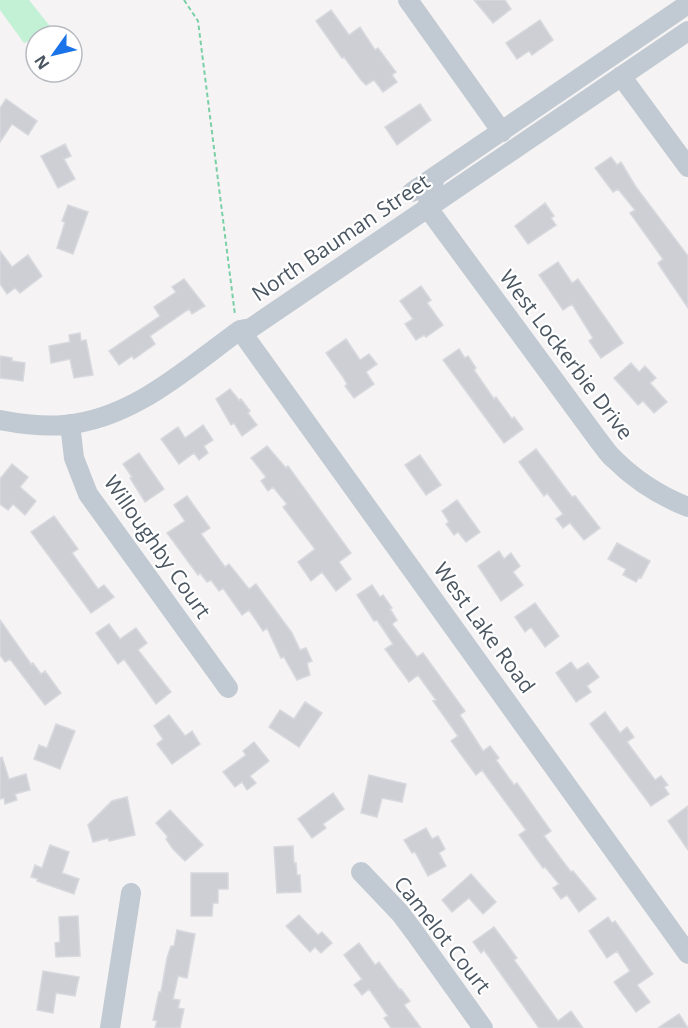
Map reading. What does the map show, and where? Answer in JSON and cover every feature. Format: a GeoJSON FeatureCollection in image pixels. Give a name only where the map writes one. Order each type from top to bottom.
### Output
{"type":"FeatureCollection","features":[{"type":"Feature","properties":{"kind":"street"},"geometry":{"type":"LineString","coordinates":[[408,0],[502,132]]}},
{"type":"Feature","properties":{"kind":"street","name":"North Bauman Street"},"geometry":{"type":"LineString","coordinates":[[412,192],[688,4]]}},
{"type":"Feature","properties":{"kind":"street","name":"North Bauman Street"},"geometry":{"type":"LineString","coordinates":[[0,420],[35,425],[70,424],[114,413],[144,399],[238,324],[251,328],[688,31]]}},
{"type":"Feature","properties":{"kind":"street"},"geometry":{"type":"LineString","coordinates":[[621,76],[688,166]]}},
{"type":"Feature","properties":{"kind":"street"},"geometry":{"type":"LineString","coordinates":[[427,207],[435,177]]}},
{"type":"Feature","properties":{"kind":"street","name":"West Lockerbie Drive"},"geometry":{"type":"LineString","coordinates":[[427,207],[606,452],[645,485],[688,507]]}},
{"type":"Feature","properties":{"kind":"street","name":"West Lake Road"},"geometry":{"type":"LineString","coordinates":[[238,324],[688,954]]}},
{"type":"Feature","properties":{"kind":"street","name":"Willoughby Court"},"geometry":{"type":"LineString","coordinates":[[70,424],[74,458],[88,494],[228,688]]}},
{"type":"Feature","properties":{"kind":"street","name":"Camelot Court"},"geometry":{"type":"LineString","coordinates":[[361,872],[416,933],[483,1028]]}},
{"type":"Feature","properties":{"kind":"street"},"geometry":{"type":"LineString","coordinates":[[110,1028],[131,893]]}},
{"type":"Feature","properties":{"kind":"path"},"geometry":{"type":"LineString","coordinates":[[184,0],[198,21],[238,324]]}},
{"type":"Feature","properties":{"kind":"green space"},"geometry":{"type":"Polygon","coordinates":[[[0,0],[29,0],[48,24],[24,24],[24,43],[0,10],[0,0]]]}},
{"type":"Feature","properties":{"kind":"building"},"geometry":{"type":"Polygon","coordinates":[[[474,0],[505,0],[511,9],[493,23],[474,0]]]}},
{"type":"Feature","properties":{"kind":"building"},"geometry":{"type":"Polygon","coordinates":[[[331,10],[349,35],[360,27],[375,50],[378,48],[396,72],[392,75],[397,82],[383,92],[374,80],[366,85],[361,80],[316,21],[331,10]]]}},
{"type":"Feature","properties":{"kind":"building"},"geometry":{"type":"Polygon","coordinates":[[[540,20],[553,40],[532,55],[529,51],[517,59],[506,43],[540,20]]]}},
{"type":"Feature","properties":{"kind":"building"},"geometry":{"type":"Polygon","coordinates":[[[6,99],[37,121],[28,135],[12,124],[0,142],[0,108],[6,99]]]}},
{"type":"Feature","properties":{"kind":"building"},"geometry":{"type":"Polygon","coordinates":[[[420,104],[431,120],[397,145],[385,127],[420,104]]]}},
{"type":"Feature","properties":{"kind":"building"},"geometry":{"type":"Polygon","coordinates":[[[65,144],[71,156],[64,159],[75,179],[58,188],[41,156],[65,144]]]}},
{"type":"Feature","properties":{"kind":"building"},"geometry":{"type":"Polygon","coordinates":[[[611,157],[617,165],[621,162],[636,187],[688,256],[688,308],[658,263],[663,259],[630,213],[635,210],[618,189],[613,192],[595,168],[611,157]]]}},
{"type":"Feature","properties":{"kind":"building"},"geometry":{"type":"Polygon","coordinates":[[[545,203],[554,216],[551,218],[556,225],[528,244],[515,226],[545,203]]]}},
{"type":"Feature","properties":{"kind":"building"},"geometry":{"type":"Polygon","coordinates":[[[68,205],[88,212],[73,254],[57,248],[65,222],[62,221],[68,205]]]}},
{"type":"Feature","properties":{"kind":"building"},"geometry":{"type":"Polygon","coordinates":[[[0,251],[12,267],[28,255],[42,276],[20,293],[15,288],[7,294],[0,284],[0,251]]]}},
{"type":"Feature","properties":{"kind":"building"},"geometry":{"type":"Polygon","coordinates":[[[558,262],[572,283],[578,279],[623,343],[601,358],[589,341],[593,338],[572,304],[563,310],[539,275],[558,262]]]}},
{"type":"Feature","properties":{"kind":"building"},"geometry":{"type":"Polygon","coordinates":[[[184,279],[205,306],[192,314],[189,309],[150,336],[155,344],[134,359],[132,356],[119,365],[109,351],[160,316],[154,307],[176,292],[172,287],[184,279]]]}},
{"type":"Feature","properties":{"kind":"building"},"geometry":{"type":"Polygon","coordinates":[[[421,286],[431,300],[427,303],[443,325],[426,337],[424,335],[416,340],[405,324],[413,319],[400,301],[421,286]]]}},
{"type":"Feature","properties":{"kind":"building"},"geometry":{"type":"Polygon","coordinates":[[[80,333],[81,341],[86,340],[93,375],[74,378],[70,359],[51,363],[49,346],[70,342],[69,335],[80,333]]]}},
{"type":"Feature","properties":{"kind":"building"},"geometry":{"type":"Polygon","coordinates":[[[346,339],[360,360],[369,354],[377,364],[366,372],[374,384],[354,398],[326,353],[346,339]]]}},
{"type":"Feature","properties":{"kind":"building"},"geometry":{"type":"Polygon","coordinates":[[[459,349],[465,358],[468,356],[476,368],[474,370],[494,399],[496,397],[512,419],[514,417],[523,429],[504,443],[443,360],[459,349]]]}},
{"type":"Feature","properties":{"kind":"building"},"geometry":{"type":"Polygon","coordinates":[[[0,356],[25,363],[23,381],[0,378],[0,356]]]}},
{"type":"Feature","properties":{"kind":"building"},"geometry":{"type":"Polygon","coordinates":[[[631,363],[639,372],[645,366],[656,378],[650,383],[667,402],[654,413],[643,401],[638,405],[614,378],[631,363]]]}},
{"type":"Feature","properties":{"kind":"building"},"geometry":{"type":"Polygon","coordinates":[[[230,389],[250,411],[248,413],[257,425],[242,436],[234,423],[231,425],[216,399],[230,389]]]}},
{"type":"Feature","properties":{"kind":"building"},"geometry":{"type":"Polygon","coordinates":[[[203,425],[213,440],[204,446],[208,453],[199,460],[194,453],[179,464],[161,439],[178,427],[185,438],[203,425]]]}},
{"type":"Feature","properties":{"kind":"building"},"geometry":{"type":"Polygon","coordinates":[[[267,446],[286,468],[288,466],[351,553],[339,562],[351,579],[336,591],[322,572],[311,581],[298,562],[315,549],[283,507],[287,504],[273,487],[268,491],[261,481],[266,477],[251,458],[267,446]]]}},
{"type":"Feature","properties":{"kind":"building"},"geometry":{"type":"Polygon","coordinates":[[[536,449],[572,497],[575,496],[600,528],[584,540],[570,523],[563,528],[556,519],[563,514],[547,493],[544,496],[519,462],[536,449]]]}},
{"type":"Feature","properties":{"kind":"building"},"geometry":{"type":"Polygon","coordinates":[[[139,453],[164,489],[145,502],[123,464],[139,453]]]}},
{"type":"Feature","properties":{"kind":"building"},"geometry":{"type":"Polygon","coordinates":[[[420,455],[441,485],[426,495],[405,465],[420,455]]]}},
{"type":"Feature","properties":{"kind":"building"},"geometry":{"type":"Polygon","coordinates":[[[12,464],[28,477],[20,487],[36,501],[25,515],[13,504],[8,510],[0,504],[0,479],[12,464]]]}},
{"type":"Feature","properties":{"kind":"building"},"geometry":{"type":"Polygon","coordinates":[[[187,496],[210,528],[201,534],[225,567],[229,564],[249,589],[256,584],[292,633],[300,650],[306,648],[312,661],[307,663],[310,675],[297,680],[284,657],[281,658],[267,628],[263,631],[249,610],[242,615],[223,588],[219,591],[211,580],[207,582],[200,573],[198,575],[167,533],[185,521],[174,505],[187,496]]]}},
{"type":"Feature","properties":{"kind":"building"},"geometry":{"type":"Polygon","coordinates":[[[457,500],[480,532],[466,542],[458,532],[454,535],[446,524],[449,522],[442,511],[457,500]]]}},
{"type":"Feature","properties":{"kind":"building"},"geometry":{"type":"Polygon","coordinates":[[[54,516],[78,549],[72,553],[98,589],[104,585],[114,597],[91,613],[31,532],[54,516]]]}},
{"type":"Feature","properties":{"kind":"building"},"geometry":{"type":"Polygon","coordinates":[[[617,543],[650,561],[641,578],[639,577],[636,582],[623,575],[626,569],[608,559],[617,543]]]}},
{"type":"Feature","properties":{"kind":"building"},"geometry":{"type":"Polygon","coordinates":[[[499,551],[504,559],[511,553],[520,566],[513,572],[523,585],[501,601],[478,566],[499,551]]]}},
{"type":"Feature","properties":{"kind":"building"},"geometry":{"type":"Polygon","coordinates":[[[372,585],[380,597],[383,595],[392,608],[390,609],[397,620],[392,624],[417,657],[423,653],[465,711],[460,715],[483,751],[490,746],[499,758],[496,760],[514,785],[517,783],[551,831],[544,836],[571,872],[573,871],[596,899],[579,912],[567,895],[561,899],[553,888],[559,884],[545,867],[543,868],[519,835],[526,830],[482,770],[476,775],[451,741],[458,736],[418,675],[409,682],[385,649],[393,644],[357,595],[372,585]]]}},
{"type":"Feature","properties":{"kind":"building"},"geometry":{"type":"Polygon","coordinates":[[[535,603],[559,636],[545,647],[531,627],[525,632],[515,617],[535,603]]]}},
{"type":"Feature","properties":{"kind":"building"},"geometry":{"type":"Polygon","coordinates":[[[0,620],[31,664],[33,663],[41,674],[45,671],[61,693],[45,705],[10,659],[5,662],[0,655],[0,620]]]}},
{"type":"Feature","properties":{"kind":"building"},"geometry":{"type":"Polygon","coordinates":[[[109,624],[120,639],[136,628],[147,643],[138,650],[171,692],[156,704],[124,659],[118,664],[96,633],[109,624]]]}},
{"type":"Feature","properties":{"kind":"building"},"geometry":{"type":"Polygon","coordinates":[[[571,662],[577,670],[588,663],[599,677],[587,686],[591,692],[576,702],[556,673],[571,662]]]}},
{"type":"Feature","properties":{"kind":"building"},"geometry":{"type":"Polygon","coordinates":[[[305,702],[322,713],[299,747],[269,727],[280,710],[294,719],[305,702]]]}},
{"type":"Feature","properties":{"kind":"building"},"geometry":{"type":"Polygon","coordinates":[[[605,712],[620,733],[627,727],[634,737],[627,742],[655,780],[661,776],[668,785],[664,787],[669,794],[651,806],[590,724],[605,712]]]}},
{"type":"Feature","properties":{"kind":"building"},"geometry":{"type":"Polygon","coordinates":[[[169,715],[185,736],[192,731],[200,744],[172,764],[157,744],[163,739],[154,726],[169,715]]]}},
{"type":"Feature","properties":{"kind":"building"},"geometry":{"type":"Polygon","coordinates":[[[56,724],[75,731],[60,769],[34,759],[39,745],[47,748],[56,724]]]}},
{"type":"Feature","properties":{"kind":"building"},"geometry":{"type":"Polygon","coordinates":[[[254,742],[269,761],[250,776],[256,783],[247,790],[242,782],[235,787],[223,772],[246,755],[243,751],[254,742]]]}},
{"type":"Feature","properties":{"kind":"building"},"geometry":{"type":"Polygon","coordinates":[[[2,757],[9,779],[26,774],[30,790],[15,794],[17,800],[5,804],[4,798],[0,799],[0,758],[2,757]]]}},
{"type":"Feature","properties":{"kind":"building"},"geometry":{"type":"Polygon","coordinates":[[[369,775],[406,784],[402,802],[382,798],[377,817],[361,813],[369,775]]]}},
{"type":"Feature","properties":{"kind":"building"},"geometry":{"type":"Polygon","coordinates":[[[333,793],[344,809],[323,824],[326,828],[312,838],[298,819],[333,793]]]}},
{"type":"Feature","properties":{"kind":"building"},"geometry":{"type":"Polygon","coordinates":[[[127,797],[135,835],[93,842],[88,825],[112,801],[127,797]]]}},
{"type":"Feature","properties":{"kind":"building"},"geometry":{"type":"Polygon","coordinates":[[[688,806],[688,850],[668,821],[688,806]]]}},
{"type":"Feature","properties":{"kind":"building"},"geometry":{"type":"Polygon","coordinates":[[[170,810],[203,845],[185,861],[173,849],[166,839],[168,837],[156,823],[170,810]]]}},
{"type":"Feature","properties":{"kind":"building"},"geometry":{"type":"Polygon","coordinates":[[[426,828],[432,839],[438,836],[445,849],[439,853],[446,866],[428,876],[415,852],[412,853],[404,840],[426,828]]]}},
{"type":"Feature","properties":{"kind":"building"},"geometry":{"type":"Polygon","coordinates":[[[50,845],[69,852],[62,873],[79,879],[74,894],[31,877],[35,865],[42,868],[50,845]]]}},
{"type":"Feature","properties":{"kind":"building"},"geometry":{"type":"Polygon","coordinates":[[[293,846],[294,863],[296,863],[297,875],[300,875],[301,892],[277,893],[274,847],[293,846]]]}},
{"type":"Feature","properties":{"kind":"building"},"geometry":{"type":"Polygon","coordinates":[[[191,873],[228,873],[228,889],[218,889],[218,903],[213,903],[212,916],[191,916],[191,873]]]}},
{"type":"Feature","properties":{"kind":"building"},"geometry":{"type":"Polygon","coordinates":[[[471,874],[496,902],[483,914],[469,898],[452,912],[442,900],[471,874]]]}},
{"type":"Feature","properties":{"kind":"building"},"geometry":{"type":"Polygon","coordinates":[[[299,915],[318,935],[322,932],[332,943],[321,953],[315,947],[310,952],[286,926],[299,915]]]}},
{"type":"Feature","properties":{"kind":"building"},"geometry":{"type":"Polygon","coordinates":[[[78,916],[80,956],[56,957],[55,943],[60,942],[59,917],[78,916]]]}},
{"type":"Feature","properties":{"kind":"building"},"geometry":{"type":"Polygon","coordinates":[[[608,917],[612,923],[615,921],[653,974],[637,985],[650,1002],[636,1012],[614,982],[630,971],[617,951],[607,958],[589,931],[608,917]]]}},
{"type":"Feature","properties":{"kind":"building"},"geometry":{"type":"Polygon","coordinates":[[[494,927],[517,958],[514,960],[558,1021],[571,1011],[583,1028],[539,1028],[484,950],[481,953],[473,942],[494,927]]]}},
{"type":"Feature","properties":{"kind":"building"},"geometry":{"type":"Polygon","coordinates":[[[177,930],[195,934],[187,978],[178,976],[173,999],[180,1000],[178,1008],[184,1009],[180,1028],[155,1028],[157,1021],[153,1020],[159,992],[161,992],[167,958],[171,946],[174,946],[177,930]]]}},
{"type":"Feature","properties":{"kind":"building"},"geometry":{"type":"Polygon","coordinates":[[[359,943],[375,965],[379,962],[410,1001],[404,1005],[421,1028],[391,1028],[384,1018],[388,1016],[369,989],[362,995],[354,985],[362,979],[344,955],[359,943]]]}},
{"type":"Feature","properties":{"kind":"building"},"geometry":{"type":"Polygon","coordinates":[[[43,971],[79,977],[75,996],[56,993],[53,1013],[37,1010],[43,971]]]}},
{"type":"Feature","properties":{"kind":"building"},"geometry":{"type":"Polygon","coordinates":[[[679,1014],[688,1028],[658,1028],[679,1014]]]}}]}
